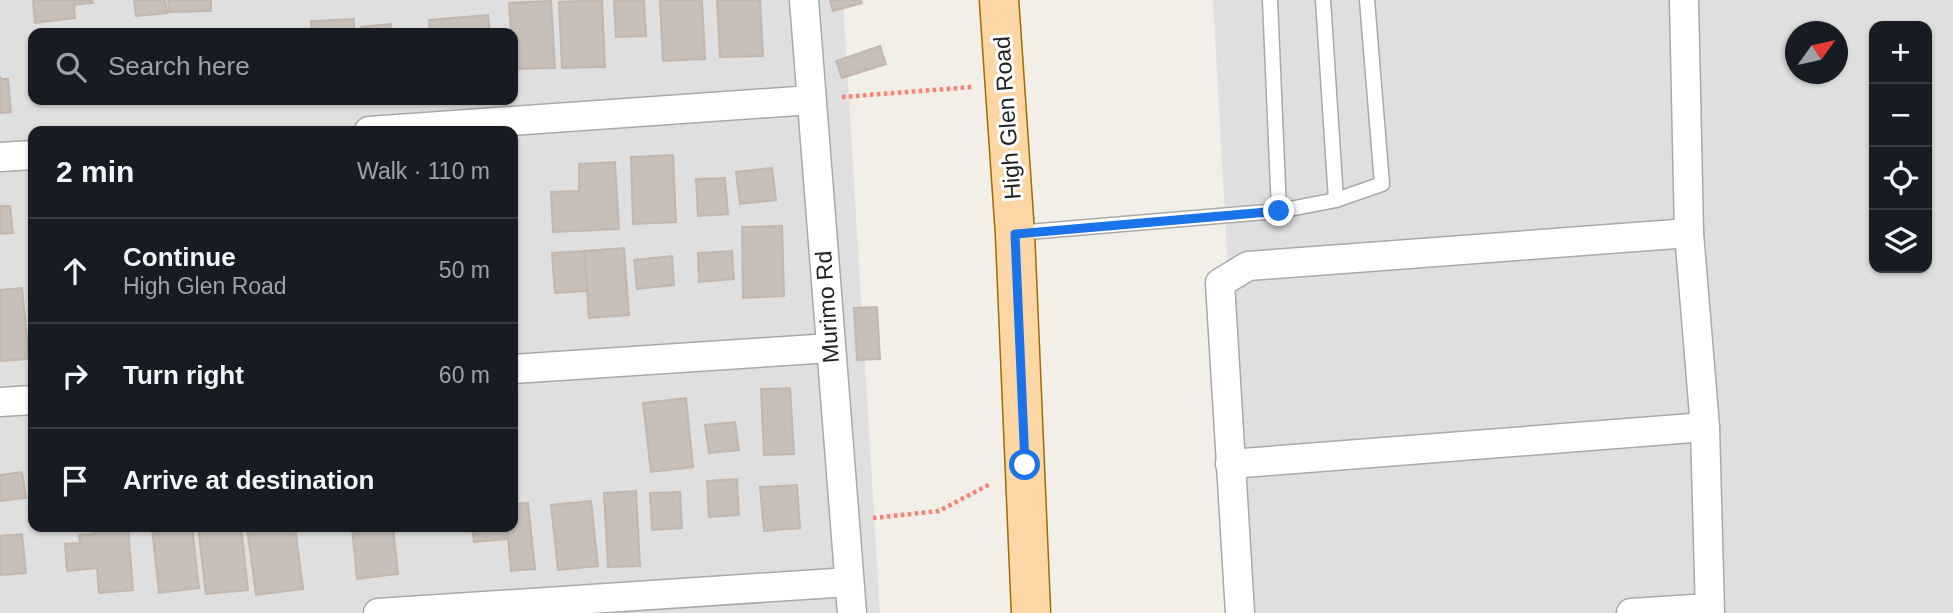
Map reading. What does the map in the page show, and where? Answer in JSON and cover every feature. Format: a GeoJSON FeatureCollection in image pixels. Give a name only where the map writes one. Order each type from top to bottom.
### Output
{"type":"FeatureCollection","features":[{"type":"Feature","properties":{"kind":"main road","name":"High Glen Road"},"geometry":{"type":"LineString","coordinates":[[999,0],[1015,234],[1031,613]]}},
{"type":"Feature","properties":{"kind":"street","name":"Murimo Rd"},"geometry":{"type":"LineString","coordinates":[[804,0],[852,613]]}},
{"type":"Feature","properties":{"kind":"street"},"geometry":{"type":"LineString","coordinates":[[1631,613],[1710,610],[1705,427],[1689,233],[1684,0]]}},
{"type":"Feature","properties":{"kind":"street"},"geometry":{"type":"LineString","coordinates":[[440,126],[811,100]]}},
{"type":"Feature","properties":{"kind":"street"},"geometry":{"type":"LineString","coordinates":[[0,157],[28,155]]}},
{"type":"Feature","properties":{"kind":"street"},"geometry":{"type":"LineString","coordinates":[[1240,613],[1220,283],[1248,266],[1689,233]]}},
{"type":"Feature","properties":{"kind":"street"},"geometry":{"type":"LineString","coordinates":[[518,369],[830,348]]}},
{"type":"Feature","properties":{"kind":"street"},"geometry":{"type":"LineString","coordinates":[[0,402],[28,400]]}},
{"type":"Feature","properties":{"kind":"street"},"geometry":{"type":"LineString","coordinates":[[1230,464],[1705,427]]}},
{"type":"Feature","properties":{"kind":"street"},"geometry":{"type":"LineString","coordinates":[[378,613],[849,582]]}},
{"type":"Feature","properties":{"kind":"lane"},"geometry":{"type":"LineString","coordinates":[[1270,0],[1279,211]]}},
{"type":"Feature","properties":{"kind":"lane"},"geometry":{"type":"LineString","coordinates":[[1323,0],[1336,200]]}},
{"type":"Feature","properties":{"kind":"lane"},"geometry":{"type":"LineString","coordinates":[[1015,234],[1279,211],[1336,200],[1382,184],[1367,0]]}},
{"type":"Feature","properties":{"kind":"path"},"geometry":{"type":"LineString","coordinates":[[811,100],[1005,84]]}},
{"type":"Feature","properties":{"kind":"path"},"geometry":{"type":"LineString","coordinates":[[844,521],[939,512],[1025,465]]}},
{"type":"Feature","properties":{"kind":"shaded area"},"geometry":{"type":"Polygon","coordinates":[[[0,0],[843,0],[880,613],[0,613],[0,0]]]}},
{"type":"Feature","properties":{"kind":"shaded area"},"geometry":{"type":"Polygon","coordinates":[[[1213,0],[1953,0],[1953,613],[1247,613],[1213,0]]]}},
{"type":"Feature","properties":{"kind":"building"},"geometry":{"type":"Polygon","coordinates":[[[33,0],[92,0],[93,3],[74,5],[75,18],[35,23],[33,0]]]}},
{"type":"Feature","properties":{"kind":"building"},"geometry":{"type":"Polygon","coordinates":[[[134,0],[165,0],[167,13],[136,16],[134,0]]]}},
{"type":"Feature","properties":{"kind":"building"},"geometry":{"type":"Polygon","coordinates":[[[168,0],[211,0],[211,11],[169,12],[168,0]]]}},
{"type":"Feature","properties":{"kind":"building"},"geometry":{"type":"Polygon","coordinates":[[[602,0],[605,67],[562,68],[559,2],[602,0]]]}},
{"type":"Feature","properties":{"kind":"building"},"geometry":{"type":"Polygon","coordinates":[[[644,0],[646,36],[616,37],[614,1],[644,0]]]}},
{"type":"Feature","properties":{"kind":"building"},"geometry":{"type":"Polygon","coordinates":[[[660,0],[702,0],[705,59],[663,61],[660,0]]]}},
{"type":"Feature","properties":{"kind":"building"},"geometry":{"type":"Polygon","coordinates":[[[717,0],[760,0],[763,56],[720,57],[717,0]]]}},
{"type":"Feature","properties":{"kind":"building"},"geometry":{"type":"Polygon","coordinates":[[[830,0],[861,0],[862,3],[833,11],[830,0]]]}},
{"type":"Feature","properties":{"kind":"building"},"geometry":{"type":"Polygon","coordinates":[[[551,1],[555,68],[518,69],[518,28],[511,28],[509,3],[551,1]]]}},
{"type":"Feature","properties":{"kind":"building"},"geometry":{"type":"Polygon","coordinates":[[[488,15],[489,28],[430,28],[429,20],[488,15]]]}},
{"type":"Feature","properties":{"kind":"building"},"geometry":{"type":"Polygon","coordinates":[[[354,19],[354,28],[312,28],[311,21],[354,19]]]}},
{"type":"Feature","properties":{"kind":"building"},"geometry":{"type":"Polygon","coordinates":[[[391,24],[391,28],[361,27],[391,24]]]}},
{"type":"Feature","properties":{"kind":"building"},"geometry":{"type":"Polygon","coordinates":[[[880,46],[886,64],[842,78],[836,61],[880,46]]]}},
{"type":"Feature","properties":{"kind":"building"},"geometry":{"type":"Polygon","coordinates":[[[0,79],[8,79],[11,112],[0,113],[0,79]]]}},
{"type":"Feature","properties":{"kind":"building"},"geometry":{"type":"Polygon","coordinates":[[[673,155],[676,222],[633,224],[631,157],[673,155]]]}},
{"type":"Feature","properties":{"kind":"building"},"geometry":{"type":"Polygon","coordinates":[[[615,162],[619,229],[553,232],[551,192],[579,191],[579,164],[615,162]]]}},
{"type":"Feature","properties":{"kind":"building"},"geometry":{"type":"Polygon","coordinates":[[[772,168],[776,200],[740,204],[736,172],[772,168]]]}},
{"type":"Feature","properties":{"kind":"building"},"geometry":{"type":"Polygon","coordinates":[[[725,178],[728,214],[698,216],[696,179],[725,178]]]}},
{"type":"Feature","properties":{"kind":"building"},"geometry":{"type":"Polygon","coordinates":[[[0,206],[10,206],[13,233],[0,234],[0,206]]]}},
{"type":"Feature","properties":{"kind":"building"},"geometry":{"type":"Polygon","coordinates":[[[782,226],[784,296],[743,298],[742,227],[782,226]]]}},
{"type":"Feature","properties":{"kind":"building"},"geometry":{"type":"Polygon","coordinates":[[[624,248],[629,315],[589,318],[584,251],[624,248]]]}},
{"type":"Feature","properties":{"kind":"building"},"geometry":{"type":"Polygon","coordinates":[[[584,251],[587,291],[555,293],[552,253],[584,251]]]}},
{"type":"Feature","properties":{"kind":"building"},"geometry":{"type":"Polygon","coordinates":[[[732,251],[734,279],[699,282],[698,253],[732,251]]]}},
{"type":"Feature","properties":{"kind":"building"},"geometry":{"type":"Polygon","coordinates":[[[672,256],[674,285],[637,289],[634,260],[672,256]]]}},
{"type":"Feature","properties":{"kind":"building"},"geometry":{"type":"Polygon","coordinates":[[[22,288],[28,359],[0,361],[0,290],[22,288]]]}},
{"type":"Feature","properties":{"kind":"building"},"geometry":{"type":"Polygon","coordinates":[[[877,307],[880,359],[857,360],[854,308],[877,307]]]}},
{"type":"Feature","properties":{"kind":"building"},"geometry":{"type":"Polygon","coordinates":[[[790,388],[794,454],[764,455],[761,389],[790,388]]]}},
{"type":"Feature","properties":{"kind":"building"},"geometry":{"type":"Polygon","coordinates":[[[686,398],[693,467],[651,472],[643,403],[686,398]]]}},
{"type":"Feature","properties":{"kind":"building"},"geometry":{"type":"Polygon","coordinates":[[[735,422],[739,450],[709,453],[705,425],[735,422]]]}},
{"type":"Feature","properties":{"kind":"building"},"geometry":{"type":"Polygon","coordinates":[[[22,472],[26,498],[0,501],[0,475],[22,472]]]}},
{"type":"Feature","properties":{"kind":"building"},"geometry":{"type":"Polygon","coordinates":[[[737,479],[739,515],[709,517],[707,481],[737,479]]]}},
{"type":"Feature","properties":{"kind":"building"},"geometry":{"type":"Polygon","coordinates":[[[797,485],[800,528],[764,531],[760,487],[797,485]]]}},
{"type":"Feature","properties":{"kind":"building"},"geometry":{"type":"Polygon","coordinates":[[[636,491],[640,566],[608,567],[604,493],[636,491]]]}},
{"type":"Feature","properties":{"kind":"building"},"geometry":{"type":"Polygon","coordinates":[[[680,492],[682,528],[652,530],[650,493],[680,492]]]}},
{"type":"Feature","properties":{"kind":"building"},"geometry":{"type":"Polygon","coordinates":[[[591,501],[598,566],[558,570],[551,505],[591,501]]]}},
{"type":"Feature","properties":{"kind":"building"},"geometry":{"type":"Polygon","coordinates":[[[528,503],[535,569],[511,571],[508,539],[474,542],[473,532],[518,532],[518,504],[528,503]]]}},
{"type":"Feature","properties":{"kind":"building"},"geometry":{"type":"Polygon","coordinates":[[[128,532],[133,590],[99,593],[97,568],[67,571],[65,544],[80,543],[79,535],[128,532]]]}},
{"type":"Feature","properties":{"kind":"building"},"geometry":{"type":"Polygon","coordinates":[[[152,532],[193,532],[199,588],[159,593],[152,532]]]}},
{"type":"Feature","properties":{"kind":"building"},"geometry":{"type":"Polygon","coordinates":[[[199,532],[242,532],[248,590],[206,594],[199,532]]]}},
{"type":"Feature","properties":{"kind":"building"},"geometry":{"type":"Polygon","coordinates":[[[248,532],[296,532],[303,589],[256,595],[248,532]]]}},
{"type":"Feature","properties":{"kind":"building"},"geometry":{"type":"Polygon","coordinates":[[[352,532],[394,532],[398,574],[357,579],[352,532]]]}},
{"type":"Feature","properties":{"kind":"building"},"geometry":{"type":"Polygon","coordinates":[[[22,534],[26,573],[0,575],[0,536],[22,534]]]}},
{"type":"Feature","properties":{"kind":"route"},"geometry":{"type":"LineString","coordinates":[[1025,465],[1015,234],[1279,211]]}}]}
